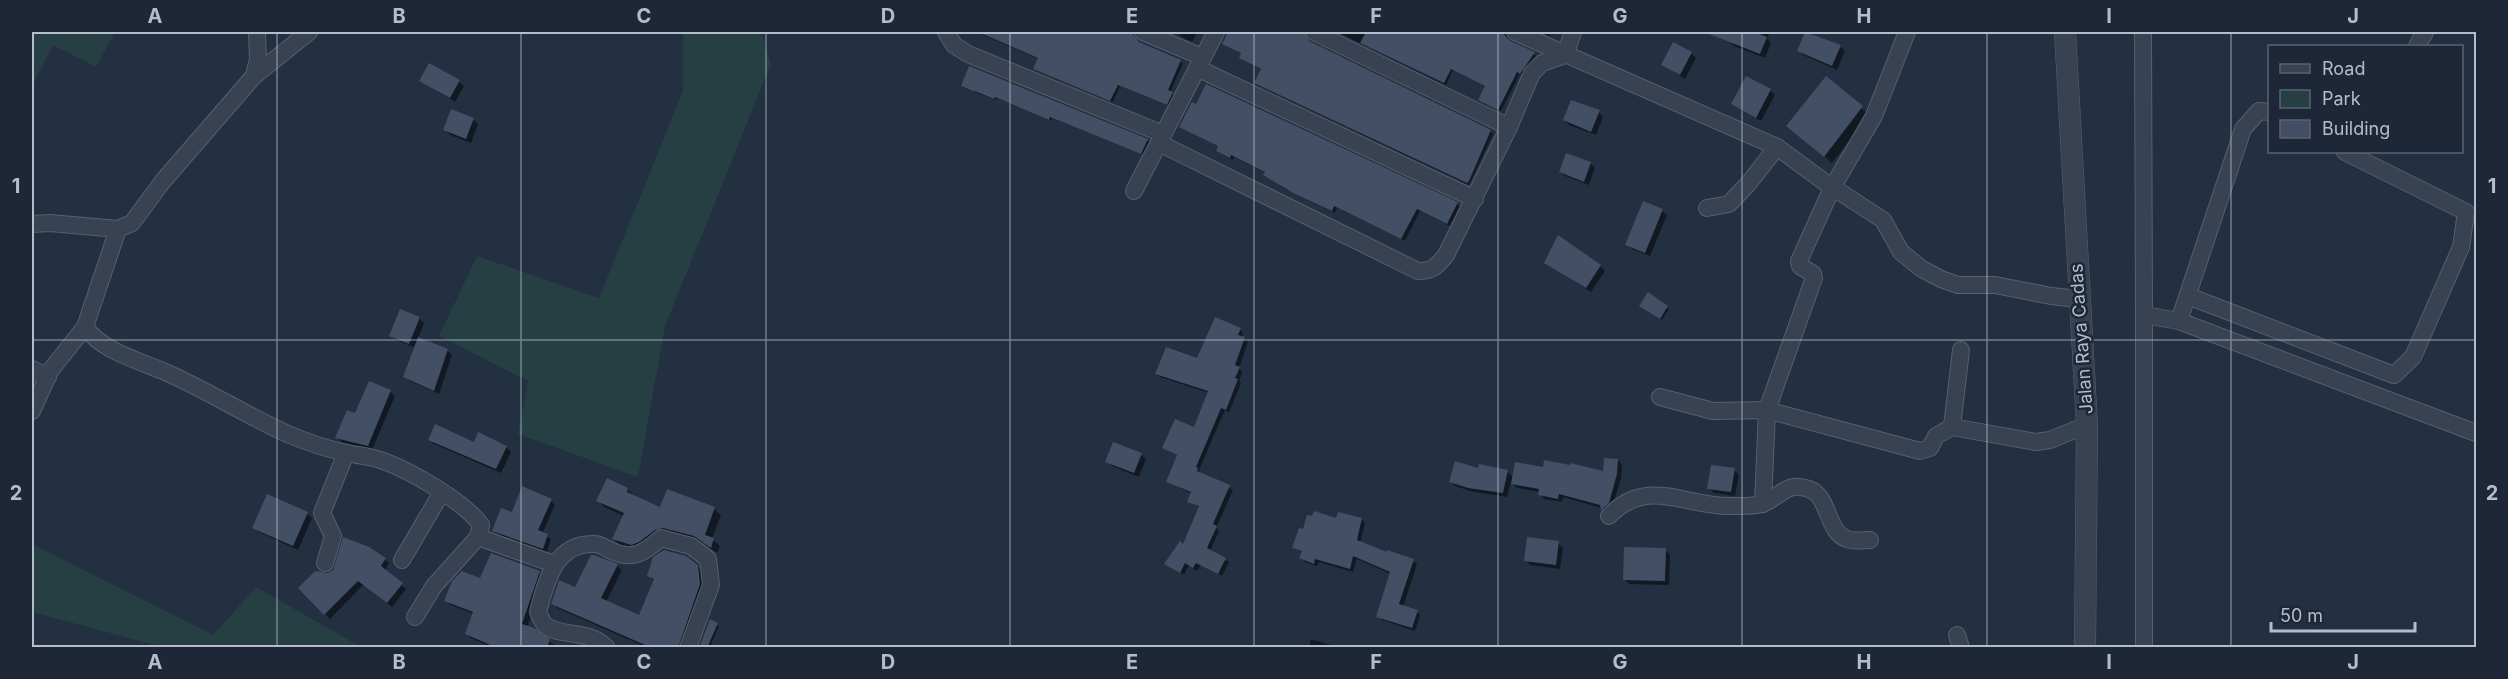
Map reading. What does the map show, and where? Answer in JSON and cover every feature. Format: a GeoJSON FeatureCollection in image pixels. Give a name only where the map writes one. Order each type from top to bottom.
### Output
{"type":"FeatureCollection","features":[{"type":"Feature","properties":{"kind":"street"},"geometry":{"type":"LineString","coordinates":[[254,76],[258,60],[257,32]]}},
{"type":"Feature","properties":{"kind":"street"},"geometry":{"type":"LineString","coordinates":[[32,224],[50,223],[118,229],[132,223],[163,181],[254,76],[309,32]]}},
{"type":"Feature","properties":{"kind":"street"},"geometry":{"type":"LineString","coordinates":[[946,32],[954,45],[968,54],[1161,138],[1418,271],[1429,271],[1435,268],[1446,255],[1509,127],[1532,73],[1547,60],[1565,55]]}},
{"type":"Feature","properties":{"kind":"street"},"geometry":{"type":"LineString","coordinates":[[1143,32],[1200,63],[1474,199]]}},
{"type":"Feature","properties":{"kind":"street"},"geometry":{"type":"LineString","coordinates":[[1134,191],[1216,32]]}},
{"type":"Feature","properties":{"kind":"street"},"geometry":{"type":"LineString","coordinates":[[1314,32],[1509,127]]}},
{"type":"Feature","properties":{"kind":"street"},"geometry":{"type":"LineString","coordinates":[[1515,32],[1777,147],[1832,188],[1883,220],[1901,252],[1922,269],[1941,279],[1958,285],[1995,285],[2078,299]]}},
{"type":"Feature","properties":{"kind":"street"},"geometry":{"type":"LineString","coordinates":[[1565,55],[1574,32]]}},
{"type":"Feature","properties":{"kind":"street"},"geometry":{"type":"LineString","coordinates":[[1762,504],[1767,410],[1814,282],[1813,274],[1800,266],[1799,261],[1832,188],[1874,116],[1907,32]]}},
{"type":"Feature","properties":{"kind":"street","name":"Jalan Raya Cadas"},"geometry":{"type":"LineString","coordinates":[[2065,32],[2078,299],[2087,425],[2085,648]]}},
{"type":"Feature","properties":{"kind":"street"},"geometry":{"type":"LineString","coordinates":[[2143,32],[2144,648]]}},
{"type":"Feature","properties":{"kind":"street"},"geometry":{"type":"LineString","coordinates":[[2417,45],[2425,32]]}},
{"type":"Feature","properties":{"kind":"street"},"geometry":{"type":"LineString","coordinates":[[2179,321],[2243,129],[2259,111],[2268,112]]}},
{"type":"Feature","properties":{"kind":"street"},"geometry":{"type":"LineString","coordinates":[[1707,208],[1729,204],[1777,147]]}},
{"type":"Feature","properties":{"kind":"street"},"geometry":{"type":"LineString","coordinates":[[2188,296],[2394,375],[2413,357],[2461,247],[2466,212],[2353,154]]}},
{"type":"Feature","properties":{"kind":"street"},"geometry":{"type":"LineString","coordinates":[[32,411],[50,371],[85,327],[118,229]]}},
{"type":"Feature","properties":{"kind":"street"},"geometry":{"type":"LineString","coordinates":[[2144,315],[2179,321],[2476,433]]}},
{"type":"Feature","properties":{"kind":"street"},"geometry":{"type":"LineString","coordinates":[[85,327],[91,335],[110,348],[165,372],[291,435],[346,453],[371,457],[442,492],[473,514],[481,525],[478,537],[434,586],[415,617]]}},
{"type":"Feature","properties":{"kind":"street"},"geometry":{"type":"LineString","coordinates":[[1952,427],[1961,350]]}},
{"type":"Feature","properties":{"kind":"street"},"geometry":{"type":"LineString","coordinates":[[32,369],[48,377]]}},
{"type":"Feature","properties":{"kind":"street"},"geometry":{"type":"LineString","coordinates":[[1660,397],[1713,411],[1767,410],[1920,451],[1930,448],[1936,436],[1952,427],[2036,442],[2050,440],[2087,425]]}},
{"type":"Feature","properties":{"kind":"street"},"geometry":{"type":"LineString","coordinates":[[325,563],[333,536],[322,513],[346,453]]}},
{"type":"Feature","properties":{"kind":"street"},"geometry":{"type":"LineString","coordinates":[[1609,516],[1633,497],[1652,495],[1729,506],[1762,504],[1790,486],[1813,490],[1841,536],[1848,540],[1870,540]]}},
{"type":"Feature","properties":{"kind":"street"},"geometry":{"type":"LineString","coordinates":[[402,560],[442,492]]}},
{"type":"Feature","properties":{"kind":"street"},"geometry":{"type":"LineString","coordinates":[[478,537],[554,564]]}},
{"type":"Feature","properties":{"kind":"street"},"geometry":{"type":"LineString","coordinates":[[607,648],[584,634],[562,632],[545,625],[538,612],[554,564],[572,548],[596,543],[622,556],[644,553],[661,538],[691,546],[708,558],[711,585],[688,648]]}},
{"type":"Feature","properties":{"kind":"green space"},"geometry":{"type":"Polygon","coordinates":[[[32,32],[115,32],[96,67],[53,45],[32,86],[32,32]]]}},
{"type":"Feature","properties":{"kind":"green space"},"geometry":{"type":"Polygon","coordinates":[[[683,32],[762,32],[771,64],[665,326],[638,477],[518,434],[528,381],[439,336],[477,256],[599,298],[683,91],[683,32]]]}},
{"type":"Feature","properties":{"kind":"green space"},"geometry":{"type":"Polygon","coordinates":[[[32,544],[213,635],[256,587],[361,647],[162,647],[32,612],[32,544]]]}},
{"type":"Feature","properties":{"kind":"building"},"geometry":{"type":"Polygon","coordinates":[[[978,32],[1131,32],[1139,42],[1181,60],[1168,90],[1173,92],[1167,105],[1118,85],[1110,101],[1033,69],[1038,58],[978,32]]]}},
{"type":"Feature","properties":{"kind":"building"},"geometry":{"type":"Polygon","coordinates":[[[1228,32],[1304,32],[1309,41],[1491,130],[1469,181],[1467,183],[1254,83],[1261,69],[1239,58],[1241,53],[1222,44],[1228,32]]]}},
{"type":"Feature","properties":{"kind":"building"},"geometry":{"type":"Polygon","coordinates":[[[1366,32],[1502,32],[1510,41],[1535,52],[1520,74],[1517,72],[1498,110],[1478,100],[1485,86],[1451,69],[1444,83],[1360,43],[1366,32]]]}},
{"type":"Feature","properties":{"kind":"building"},"geometry":{"type":"Polygon","coordinates":[[[1704,32],[1754,32],[1767,37],[1760,54],[1704,32]]]}},
{"type":"Feature","properties":{"kind":"building"},"geometry":{"type":"Polygon","coordinates":[[[1805,32],[1841,45],[1832,66],[1797,51],[1805,32]]]}},
{"type":"Feature","properties":{"kind":"building"},"geometry":{"type":"Polygon","coordinates":[[[1673,42],[1692,52],[1680,75],[1661,65],[1673,42]]]}},
{"type":"Feature","properties":{"kind":"building"},"geometry":{"type":"Polygon","coordinates":[[[429,63],[460,80],[450,98],[419,81],[429,63]]]}},
{"type":"Feature","properties":{"kind":"building"},"geometry":{"type":"Polygon","coordinates":[[[969,66],[1148,139],[1141,154],[1050,117],[1049,120],[995,97],[994,99],[975,92],[961,86],[969,66]]]}},
{"type":"Feature","properties":{"kind":"building"},"geometry":{"type":"Polygon","coordinates":[[[1746,76],[1771,89],[1756,118],[1731,104],[1746,76]]]}},
{"type":"Feature","properties":{"kind":"building"},"geometry":{"type":"Polygon","coordinates":[[[1826,76],[1863,106],[1824,157],[1786,126],[1826,76]]]}},
{"type":"Feature","properties":{"kind":"building"},"geometry":{"type":"Polygon","coordinates":[[[1206,84],[1458,202],[1447,224],[1417,209],[1401,239],[1334,206],[1332,211],[1293,193],[1263,175],[1265,172],[1231,155],[1230,158],[1216,151],[1218,146],[1179,127],[1192,102],[1196,104],[1206,84]]]}},
{"type":"Feature","properties":{"kind":"building"},"geometry":{"type":"Polygon","coordinates":[[[1571,100],[1600,110],[1591,132],[1563,120],[1571,100]]]}},
{"type":"Feature","properties":{"kind":"building"},"geometry":{"type":"Polygon","coordinates":[[[451,109],[474,118],[466,139],[443,130],[451,109]]]}},
{"type":"Feature","properties":{"kind":"building"},"geometry":{"type":"Polygon","coordinates":[[[1566,153],[1591,162],[1584,182],[1559,172],[1566,153]]]}},
{"type":"Feature","properties":{"kind":"building"},"geometry":{"type":"Polygon","coordinates":[[[1643,201],[1663,209],[1645,253],[1625,245],[1643,201]]]}},
{"type":"Feature","properties":{"kind":"building"},"geometry":{"type":"Polygon","coordinates":[[[1558,235],[1601,265],[1586,288],[1544,263],[1558,235]]]}},
{"type":"Feature","properties":{"kind":"building"},"geometry":{"type":"Polygon","coordinates":[[[1648,292],[1668,306],[1660,319],[1639,306],[1648,292]]]}},
{"type":"Feature","properties":{"kind":"building"},"geometry":{"type":"Polygon","coordinates":[[[400,309],[420,317],[409,344],[389,336],[400,309]]]}},
{"type":"Feature","properties":{"kind":"building"},"geometry":{"type":"Polygon","coordinates":[[[1215,317],[1241,328],[1238,335],[1245,337],[1235,365],[1240,367],[1235,378],[1238,379],[1226,410],[1221,408],[1196,467],[1197,471],[1230,485],[1213,524],[1217,526],[1207,548],[1226,558],[1218,574],[1196,563],[1193,568],[1185,563],[1180,573],[1164,564],[1180,541],[1183,544],[1199,506],[1187,502],[1191,492],[1166,482],[1177,455],[1162,448],[1175,419],[1194,427],[1208,391],[1155,374],[1166,347],[1197,358],[1215,317]]]}},
{"type":"Feature","properties":{"kind":"building"},"geometry":{"type":"Polygon","coordinates":[[[418,337],[448,349],[434,391],[403,377],[418,337]]]}},
{"type":"Feature","properties":{"kind":"building"},"geometry":{"type":"Polygon","coordinates":[[[369,381],[391,390],[368,446],[335,438],[347,410],[355,413],[369,381]]]}},
{"type":"Feature","properties":{"kind":"building"},"geometry":{"type":"Polygon","coordinates":[[[435,424],[474,442],[478,432],[507,446],[496,469],[428,440],[435,424]]]}},
{"type":"Feature","properties":{"kind":"building"},"geometry":{"type":"Polygon","coordinates":[[[1113,442],[1142,453],[1134,473],[1105,462],[1113,442]]]}},
{"type":"Feature","properties":{"kind":"building"},"geometry":{"type":"Polygon","coordinates":[[[1604,458],[1618,459],[1617,474],[1609,503],[1601,510],[1600,505],[1559,494],[1558,499],[1538,495],[1539,489],[1511,484],[1515,462],[1543,467],[1544,460],[1570,465],[1570,463],[1603,471],[1604,458]]]}},
{"type":"Feature","properties":{"kind":"building"},"geometry":{"type":"Polygon","coordinates":[[[1455,461],[1478,468],[1479,464],[1508,470],[1503,493],[1468,488],[1449,482],[1455,461]]]}},
{"type":"Feature","properties":{"kind":"building"},"geometry":{"type":"Polygon","coordinates":[[[1711,465],[1735,468],[1731,492],[1707,489],[1711,465]]]}},
{"type":"Feature","properties":{"kind":"building"},"geometry":{"type":"Polygon","coordinates":[[[607,478],[628,488],[627,492],[660,507],[667,489],[715,507],[705,535],[714,538],[711,548],[694,536],[663,528],[655,530],[631,545],[612,539],[624,513],[596,501],[607,478]]]}},
{"type":"Feature","properties":{"kind":"building"},"geometry":{"type":"Polygon","coordinates":[[[522,486],[552,499],[538,530],[548,534],[543,549],[492,531],[501,508],[512,512],[522,486]]]}},
{"type":"Feature","properties":{"kind":"building"},"geometry":{"type":"Polygon","coordinates":[[[267,494],[308,512],[293,546],[252,528],[267,494]]]}},
{"type":"Feature","properties":{"kind":"building"},"geometry":{"type":"Polygon","coordinates":[[[1314,511],[1336,518],[1338,512],[1362,518],[1357,540],[1387,552],[1387,550],[1414,559],[1399,604],[1418,610],[1412,628],[1376,617],[1390,572],[1353,556],[1350,569],[1315,559],[1314,564],[1299,558],[1302,551],[1292,548],[1299,528],[1303,529],[1307,515],[1312,516],[1314,511]]]}},
{"type":"Feature","properties":{"kind":"building"},"geometry":{"type":"Polygon","coordinates":[[[343,537],[369,547],[386,558],[381,566],[403,583],[387,603],[358,581],[324,615],[298,588],[315,571],[327,573],[333,570],[343,537]]]}},
{"type":"Feature","properties":{"kind":"building"},"geometry":{"type":"Polygon","coordinates":[[[1527,537],[1559,541],[1556,565],[1524,561],[1527,537]]]}},
{"type":"Feature","properties":{"kind":"building"},"geometry":{"type":"Polygon","coordinates":[[[1624,547],[1666,548],[1665,581],[1623,580],[1624,547]]]}},
{"type":"Feature","properties":{"kind":"building"},"geometry":{"type":"Polygon","coordinates":[[[664,550],[686,556],[698,565],[700,584],[678,648],[652,648],[551,604],[559,580],[575,587],[591,555],[594,555],[618,564],[601,598],[639,615],[654,579],[647,576],[653,557],[664,550]]]}},
{"type":"Feature","properties":{"kind":"building"},"geometry":{"type":"Polygon","coordinates":[[[491,553],[540,571],[522,624],[534,628],[550,639],[547,648],[496,648],[465,634],[473,612],[444,601],[452,581],[462,571],[480,578],[491,553]]]}},
{"type":"Feature","properties":{"kind":"building"},"geometry":{"type":"Polygon","coordinates":[[[710,619],[718,623],[707,648],[699,648],[710,619]]]}}]}
